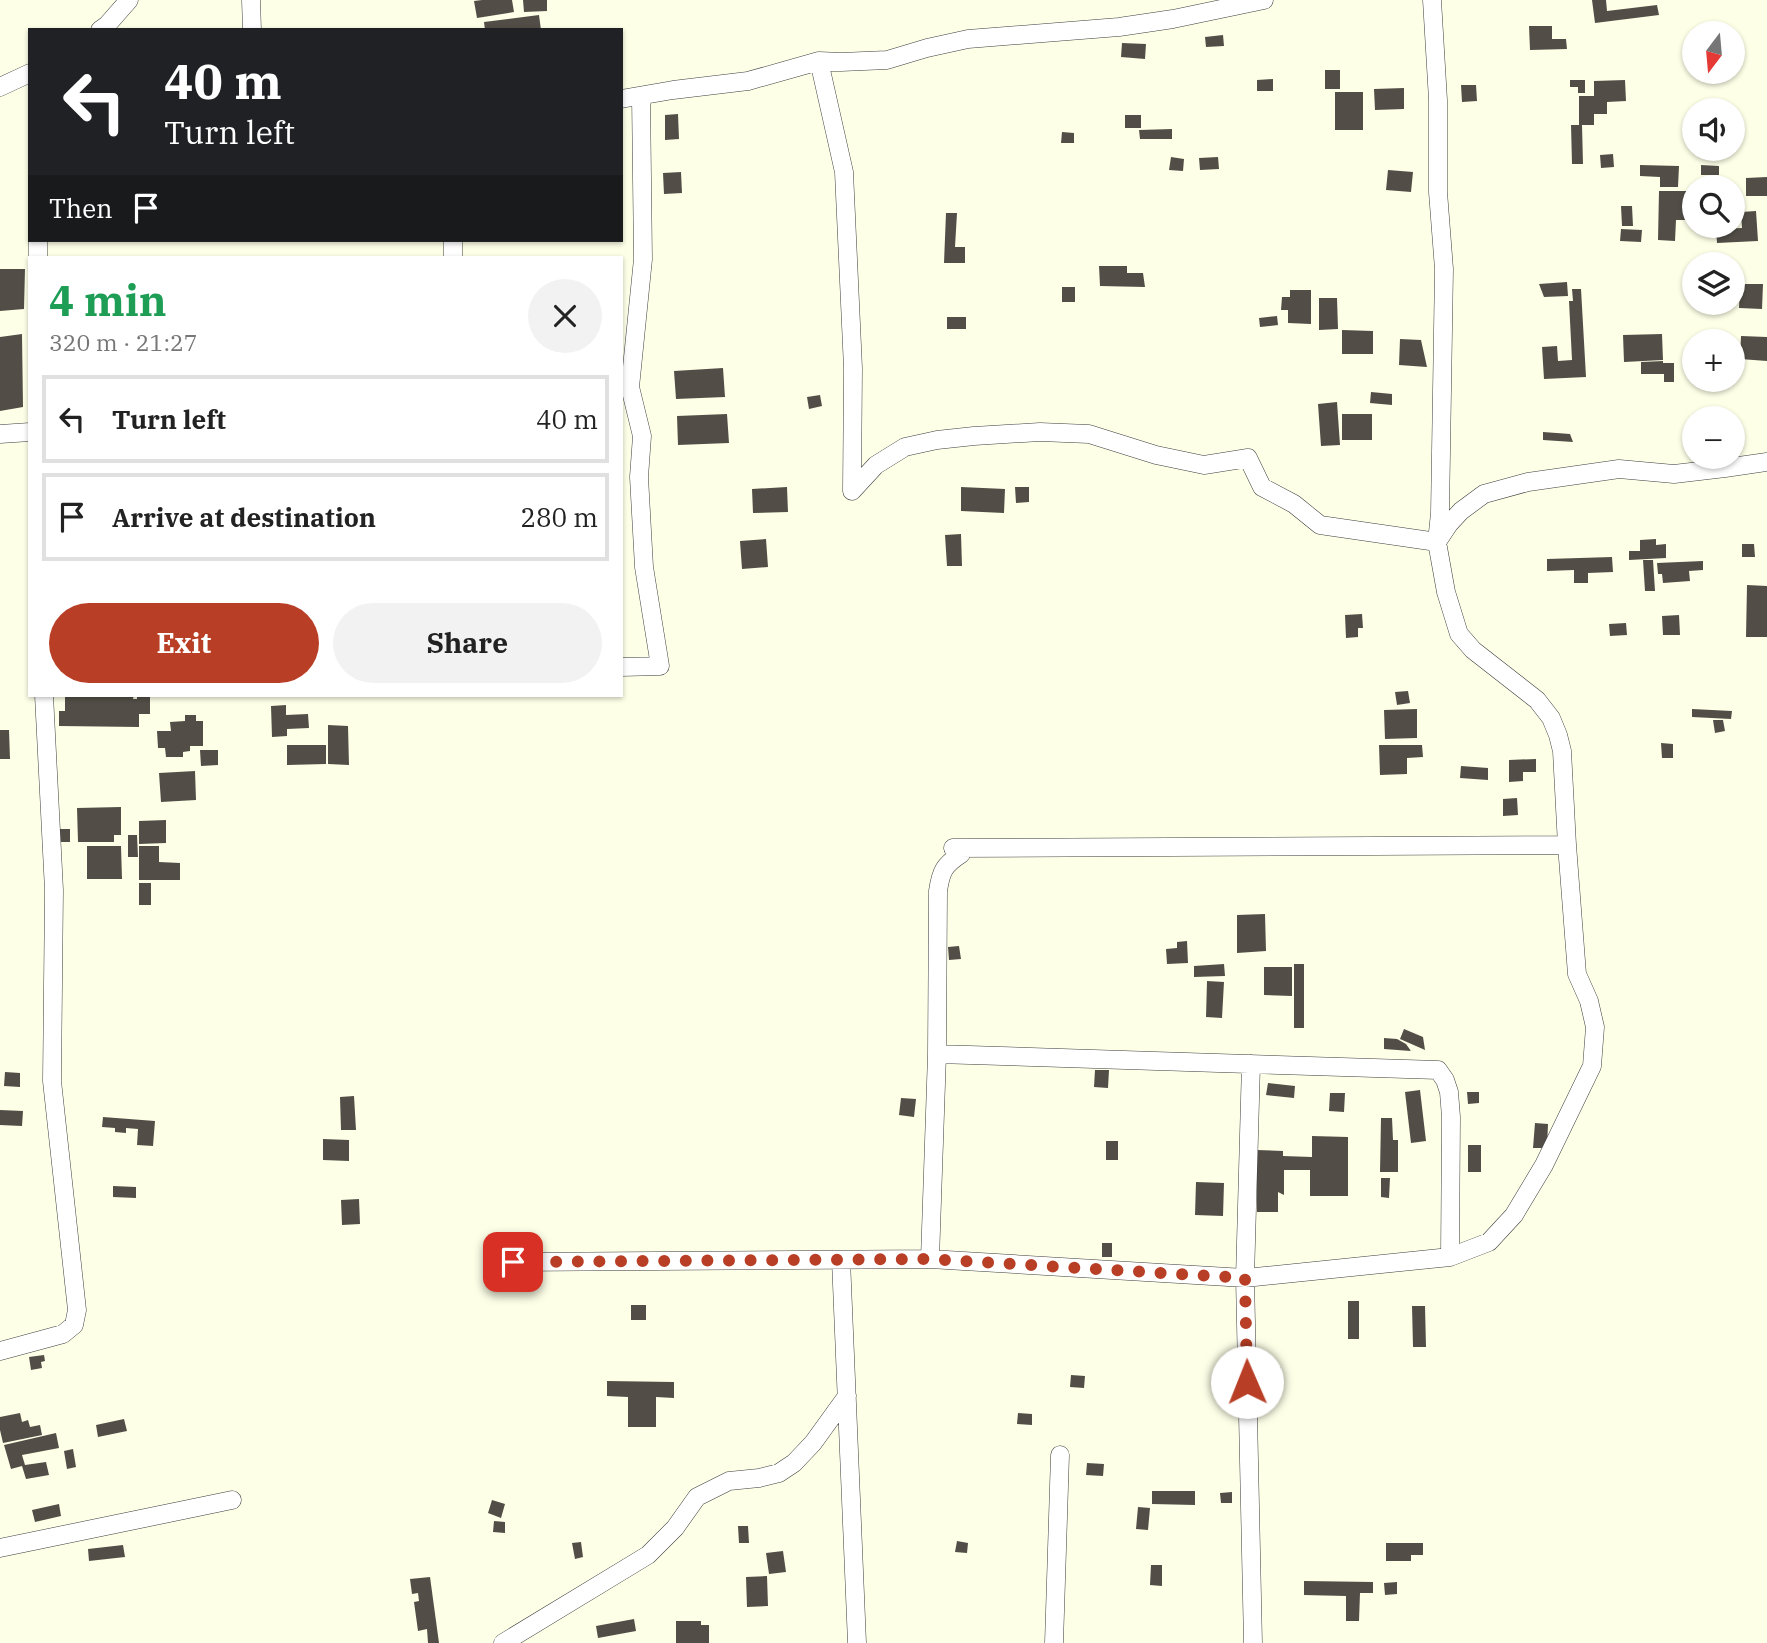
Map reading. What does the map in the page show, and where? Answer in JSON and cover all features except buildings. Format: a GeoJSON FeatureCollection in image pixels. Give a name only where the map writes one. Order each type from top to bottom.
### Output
{"type":"FeatureCollection","features":[{"type":"Feature","properties":{"kind":"street"},"geometry":{"type":"LineString","coordinates":[[104,28],[129,0]]}},
{"type":"Feature","properties":{"kind":"street"},"geometry":{"type":"LineString","coordinates":[[251,0],[252,28]]}},
{"type":"Feature","properties":{"kind":"street"},"geometry":{"type":"LineString","coordinates":[[623,99],[748,81],[819,61],[887,60],[968,39],[1119,27],[1264,0]]}},
{"type":"Feature","properties":{"kind":"street"},"geometry":{"type":"LineString","coordinates":[[513,1262],[930,1259],[1245,1278],[1450,1257],[1489,1242],[1514,1215],[1544,1165],[1592,1066],[1595,1027],[1589,1001],[1577,974],[1562,751],[1558,735],[1551,718],[1537,700],[1473,650],[1459,634],[1446,593],[1437,542],[1440,513],[1444,269],[1438,192],[1438,100],[1432,0]]}},
{"type":"Feature","properties":{"kind":"street"},"geometry":{"type":"LineString","coordinates":[[819,61],[844,172],[853,368],[852,491],[876,465],[905,447],[916,444],[1040,432],[1089,434],[1156,455],[1204,465],[1248,458],[1262,487],[1294,504],[1320,525],[1437,542]]}},
{"type":"Feature","properties":{"kind":"street"},"geometry":{"type":"LineString","coordinates":[[0,87],[28,74]]}},
{"type":"Feature","properties":{"kind":"street"},"geometry":{"type":"LineString","coordinates":[[623,667],[660,666],[644,567],[639,477],[642,436],[630,387],[643,259],[641,96]]}},
{"type":"Feature","properties":{"kind":"street"},"geometry":{"type":"LineString","coordinates":[[0,434],[28,432]]}},
{"type":"Feature","properties":{"kind":"street"},"geometry":{"type":"LineString","coordinates":[[1437,542],[1461,511],[1484,494],[1528,482],[1619,469],[1674,474],[1767,462]]}},
{"type":"Feature","properties":{"kind":"street"},"geometry":{"type":"LineString","coordinates":[[0,1351],[63,1334],[74,1325],[77,1310],[52,1081],[54,891],[44,697]]}},
{"type":"Feature","properties":{"kind":"street"},"geometry":{"type":"LineString","coordinates":[[930,1259],[937,1054],[938,891],[941,873],[949,862],[961,854],[953,848],[1567,845]]}},
{"type":"Feature","properties":{"kind":"street"},"geometry":{"type":"LineString","coordinates":[[937,1054],[1438,1069],[1449,1092],[1451,1117],[1450,1257]]}},
{"type":"Feature","properties":{"kind":"street"},"geometry":{"type":"LineString","coordinates":[[1251,1064],[1245,1278],[1253,1643]]}},
{"type":"Feature","properties":{"kind":"street"},"geometry":{"type":"LineString","coordinates":[[841,1260],[857,1643]]}},
{"type":"Feature","properties":{"kind":"street"},"geometry":{"type":"LineString","coordinates":[[503,1643],[648,1555],[675,1528],[697,1497],[729,1481],[779,1474],[813,1443],[846,1396]]}},
{"type":"Feature","properties":{"kind":"street"},"geometry":{"type":"LineString","coordinates":[[1054,1643],[1060,1455]]}},
{"type":"Feature","properties":{"kind":"street"},"geometry":{"type":"LineString","coordinates":[[0,1548],[232,1500]]}},
{"type":"Feature","properties":{"kind":"route"},"geometry":{"type":"LineString","coordinates":[[513,1262],[930,1259],[1245,1278],[1247,1382]]}}]}
